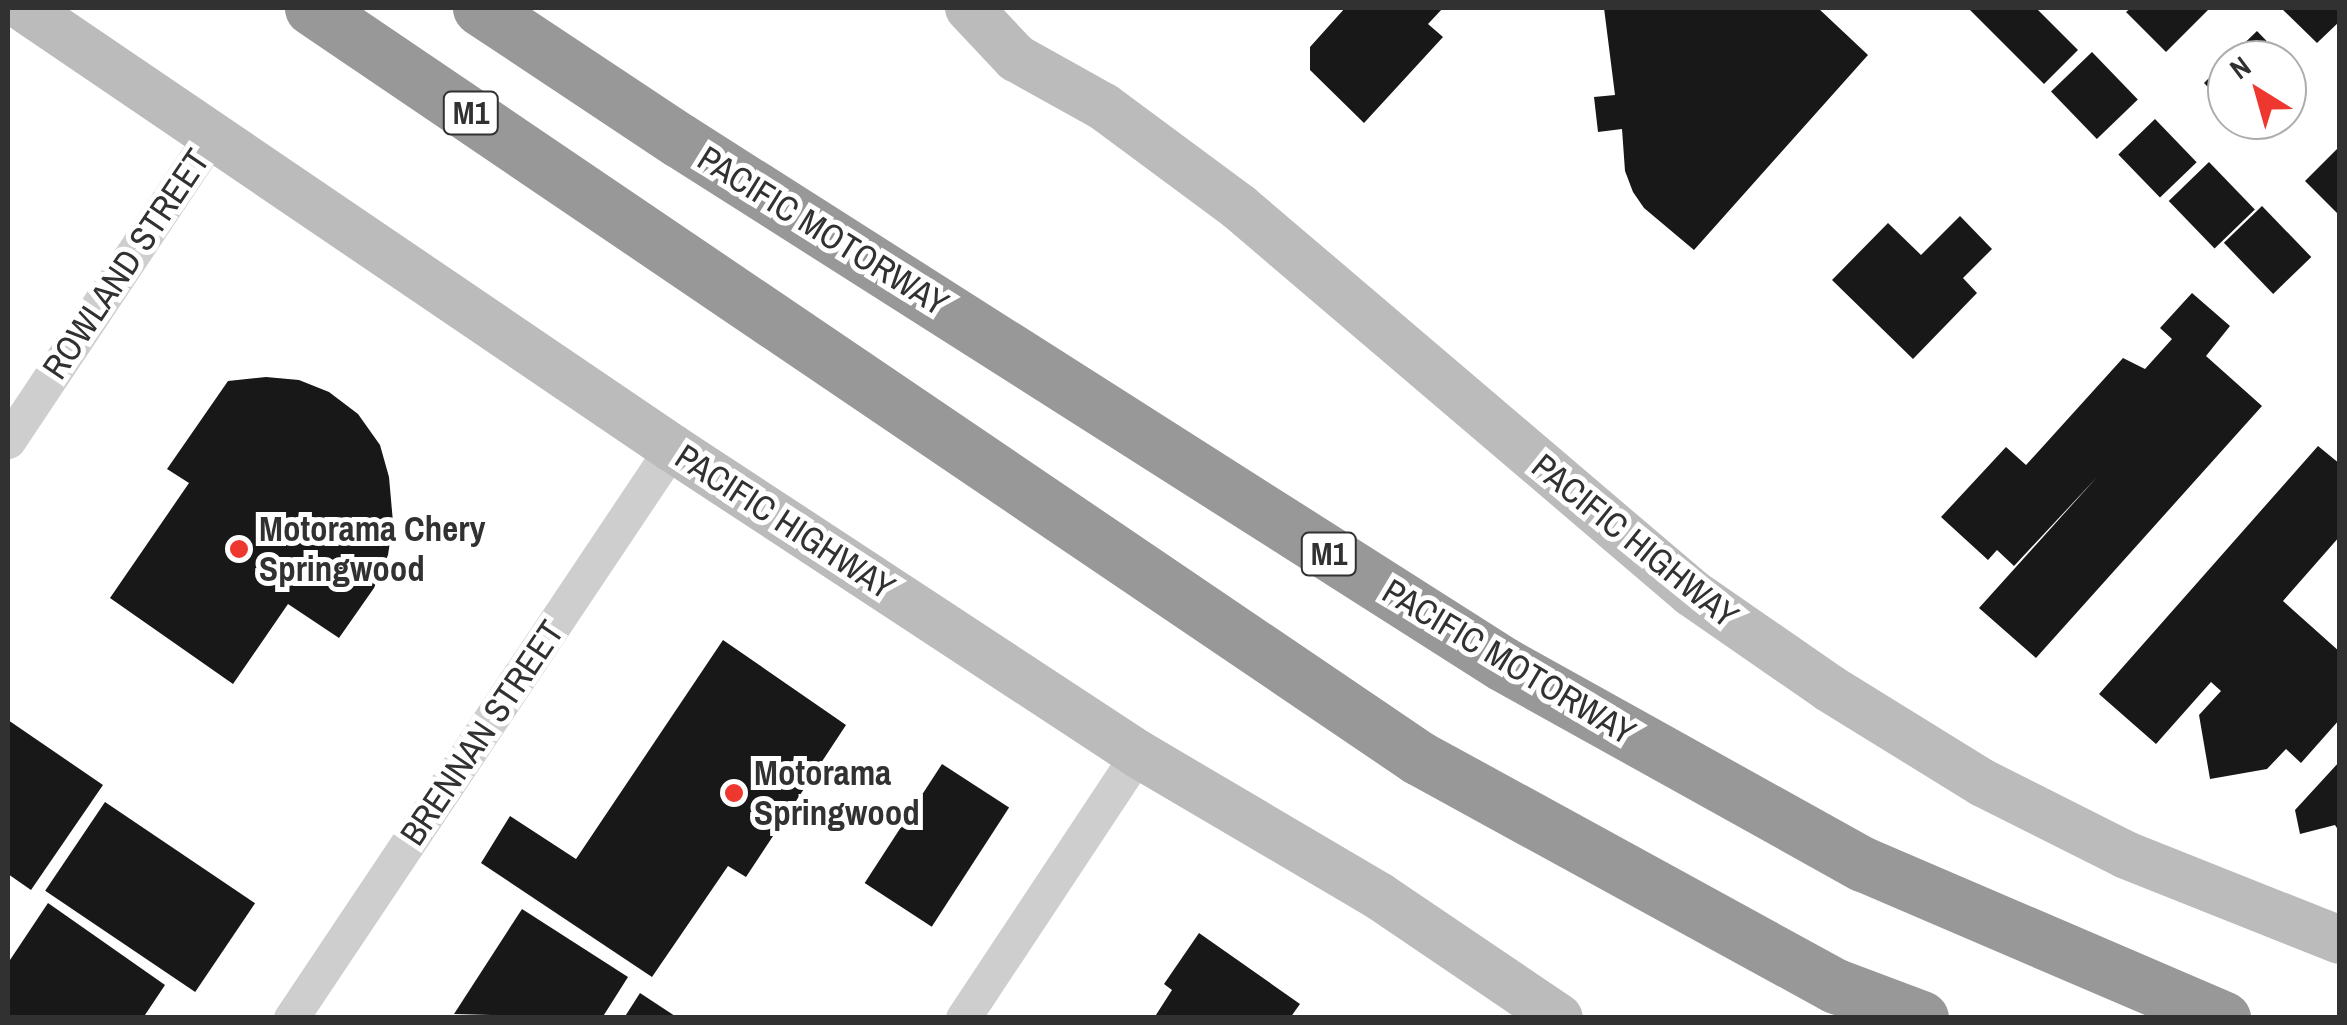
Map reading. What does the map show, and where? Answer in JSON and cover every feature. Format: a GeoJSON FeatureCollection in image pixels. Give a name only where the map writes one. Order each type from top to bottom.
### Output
{"type":"FeatureCollection","features":[{"type":"Feature","properties":{"kind":"highway","name":"M1"},"geometry":{"type":"LineString","coordinates":[[312,8],[1419,758],[1836,986],[1921,1018]]}},
{"type":"Feature","properties":{"kind":"highway","name":"PACIFIC MOTORWAY"},"geometry":{"type":"LineString","coordinates":[[480,8],[679,140],[1503,664],[1862,864],[2223,1018]]}},
{"type":"Feature","properties":{"kind":"street","name":"PACIFIC HIGHWAY"},"geometry":{"type":"LineString","coordinates":[[24,8],[672,448],[1138,754],[1379,896],[1559,1018]]}},
{"type":"Feature","properties":{"kind":"street","name":"PACIFIC HIGHWAY"},"geometry":{"type":"LineString","coordinates":[[983,18],[1016,58],[1104,107],[1238,207],[1678,581],[1828,688],[1982,783],[2126,856],[2340,940]]}},
{"type":"Feature","properties":{"kind":"street","name":"ROWLAND STREET"},"geometry":{"type":"LineString","coordinates":[[8,442],[211,137]]}},
{"type":"Feature","properties":{"kind":"street","name":"BRENNAN STREET"},"geometry":{"type":"LineString","coordinates":[[291,1018],[672,448]]}},
{"type":"Feature","properties":{"kind":"street"},"geometry":{"type":"LineString","coordinates":[[963,1018],[1138,754]]}},
{"type":"Feature","properties":{"kind":"building"},"geometry":{"type":"Polygon","coordinates":[[[1345,8],[1443,8],[1428,24],[1443,37],[1364,123],[1310,70],[1310,47],[1345,8]]]}},
{"type":"Feature","properties":{"kind":"building"},"geometry":{"type":"Polygon","coordinates":[[[1604,8],[1818,8],[1868,55],[1694,250],[1644,208],[1633,192],[1625,171],[1622,129],[1598,132],[1594,97],[1615,95],[1604,8]]]}},
{"type":"Feature","properties":{"kind":"building"},"geometry":{"type":"Polygon","coordinates":[[[1968,8],[2036,8],[2078,50],[2044,84],[1968,8]]]}},
{"type":"Feature","properties":{"kind":"building"},"geometry":{"type":"Polygon","coordinates":[[[2131,8],[2210,8],[2166,52],[2126,12],[2131,8]]]}},
{"type":"Feature","properties":{"kind":"building"},"geometry":{"type":"Polygon","coordinates":[[[2281,8],[2340,8],[2340,21],[2317,43],[2281,8]]]}},
{"type":"Feature","properties":{"kind":"building"},"geometry":{"type":"Polygon","coordinates":[[[2257,31],[2266,40],[2248,40],[2257,31]]]}},
{"type":"Feature","properties":{"kind":"building"},"geometry":{"type":"Polygon","coordinates":[[[2092,52],[2138,99],[2097,139],[2051,92],[2092,52]]]}},
{"type":"Feature","properties":{"kind":"building"},"geometry":{"type":"Polygon","coordinates":[[[2155,119],[2197,162],[2160,198],[2118,154],[2155,119]]]}},
{"type":"Feature","properties":{"kind":"building"},"geometry":{"type":"Polygon","coordinates":[[[2340,146],[2340,216],[2305,181],[2340,146]]]}},
{"type":"Feature","properties":{"kind":"building"},"geometry":{"type":"Polygon","coordinates":[[[2209,162],[2255,209],[2215,248],[2169,201],[2209,162]]]}},
{"type":"Feature","properties":{"kind":"building"},"geometry":{"type":"Polygon","coordinates":[[[2262,206],[2311,257],[2273,294],[2224,243],[2262,206]]]}},
{"type":"Feature","properties":{"kind":"building"},"geometry":{"type":"Polygon","coordinates":[[[1960,216],[1992,249],[1963,278],[1977,293],[1913,359],[1832,280],[1888,223],[1921,255],[1960,216]]]}},
{"type":"Feature","properties":{"kind":"building"},"geometry":{"type":"Polygon","coordinates":[[[2192,293],[2230,326],[2206,356],[2262,406],[2036,658],[1979,608],[2098,476],[2014,566],[1997,550],[1988,560],[1941,517],[2006,447],[2026,465],[2123,358],[2145,369],[2172,339],[2160,328],[2192,293]]]}},
{"type":"Feature","properties":{"kind":"building"},"geometry":{"type":"Polygon","coordinates":[[[266,377],[299,380],[329,392],[358,414],[380,445],[389,477],[393,522],[388,555],[374,588],[339,638],[288,604],[233,684],[110,598],[189,483],[167,469],[228,381],[266,377]]]}},
{"type":"Feature","properties":{"kind":"building"},"geometry":{"type":"Polygon","coordinates":[[[2318,446],[2340,464],[2340,536],[2283,601],[2340,652],[2340,719],[2301,763],[2286,749],[2267,769],[2210,779],[2199,715],[2221,691],[2211,682],[2156,744],[2099,694],[2318,446]]]}},
{"type":"Feature","properties":{"kind":"building"},"geometry":{"type":"Polygon","coordinates":[[[723,640],[846,725],[746,877],[728,866],[652,977],[481,863],[510,816],[576,859],[723,640]]]}},
{"type":"Feature","properties":{"kind":"building"},"geometry":{"type":"Polygon","coordinates":[[[8,720],[103,785],[31,890],[8,874],[8,720]]]}},
{"type":"Feature","properties":{"kind":"building"},"geometry":{"type":"Polygon","coordinates":[[[2340,761],[2340,833],[2335,825],[2300,834],[2295,810],[2340,761]]]}},
{"type":"Feature","properties":{"kind":"building"},"geometry":{"type":"Polygon","coordinates":[[[942,764],[1009,808],[932,927],[865,883],[942,764]]]}},
{"type":"Feature","properties":{"kind":"building"},"geometry":{"type":"Polygon","coordinates":[[[105,802],[255,903],[195,992],[45,891],[105,802]]]}},
{"type":"Feature","properties":{"kind":"building"},"geometry":{"type":"Polygon","coordinates":[[[48,903],[165,985],[143,1018],[8,1018],[8,963],[48,903]]]}},
{"type":"Feature","properties":{"kind":"building"},"geometry":{"type":"Polygon","coordinates":[[[522,909],[628,977],[602,1018],[454,1014],[522,909]]]}},
{"type":"Feature","properties":{"kind":"building"},"geometry":{"type":"Polygon","coordinates":[[[1199,933],[1300,1004],[1290,1018],[1154,1018],[1172,990],[1164,984],[1199,933]]]}},
{"type":"Feature","properties":{"kind":"building"},"geometry":{"type":"Polygon","coordinates":[[[640,993],[678,1018],[624,1018],[640,993]]]}},
{"type":"Feature","properties":{"kind":"place","name":"Motorama Chery Springwood"},"geometry":{"type":"Point","coordinates":[239,549]}},
{"type":"Feature","properties":{"kind":"place","name":"Motorama Springwood"},"geometry":{"type":"Point","coordinates":[734,793]}}]}
